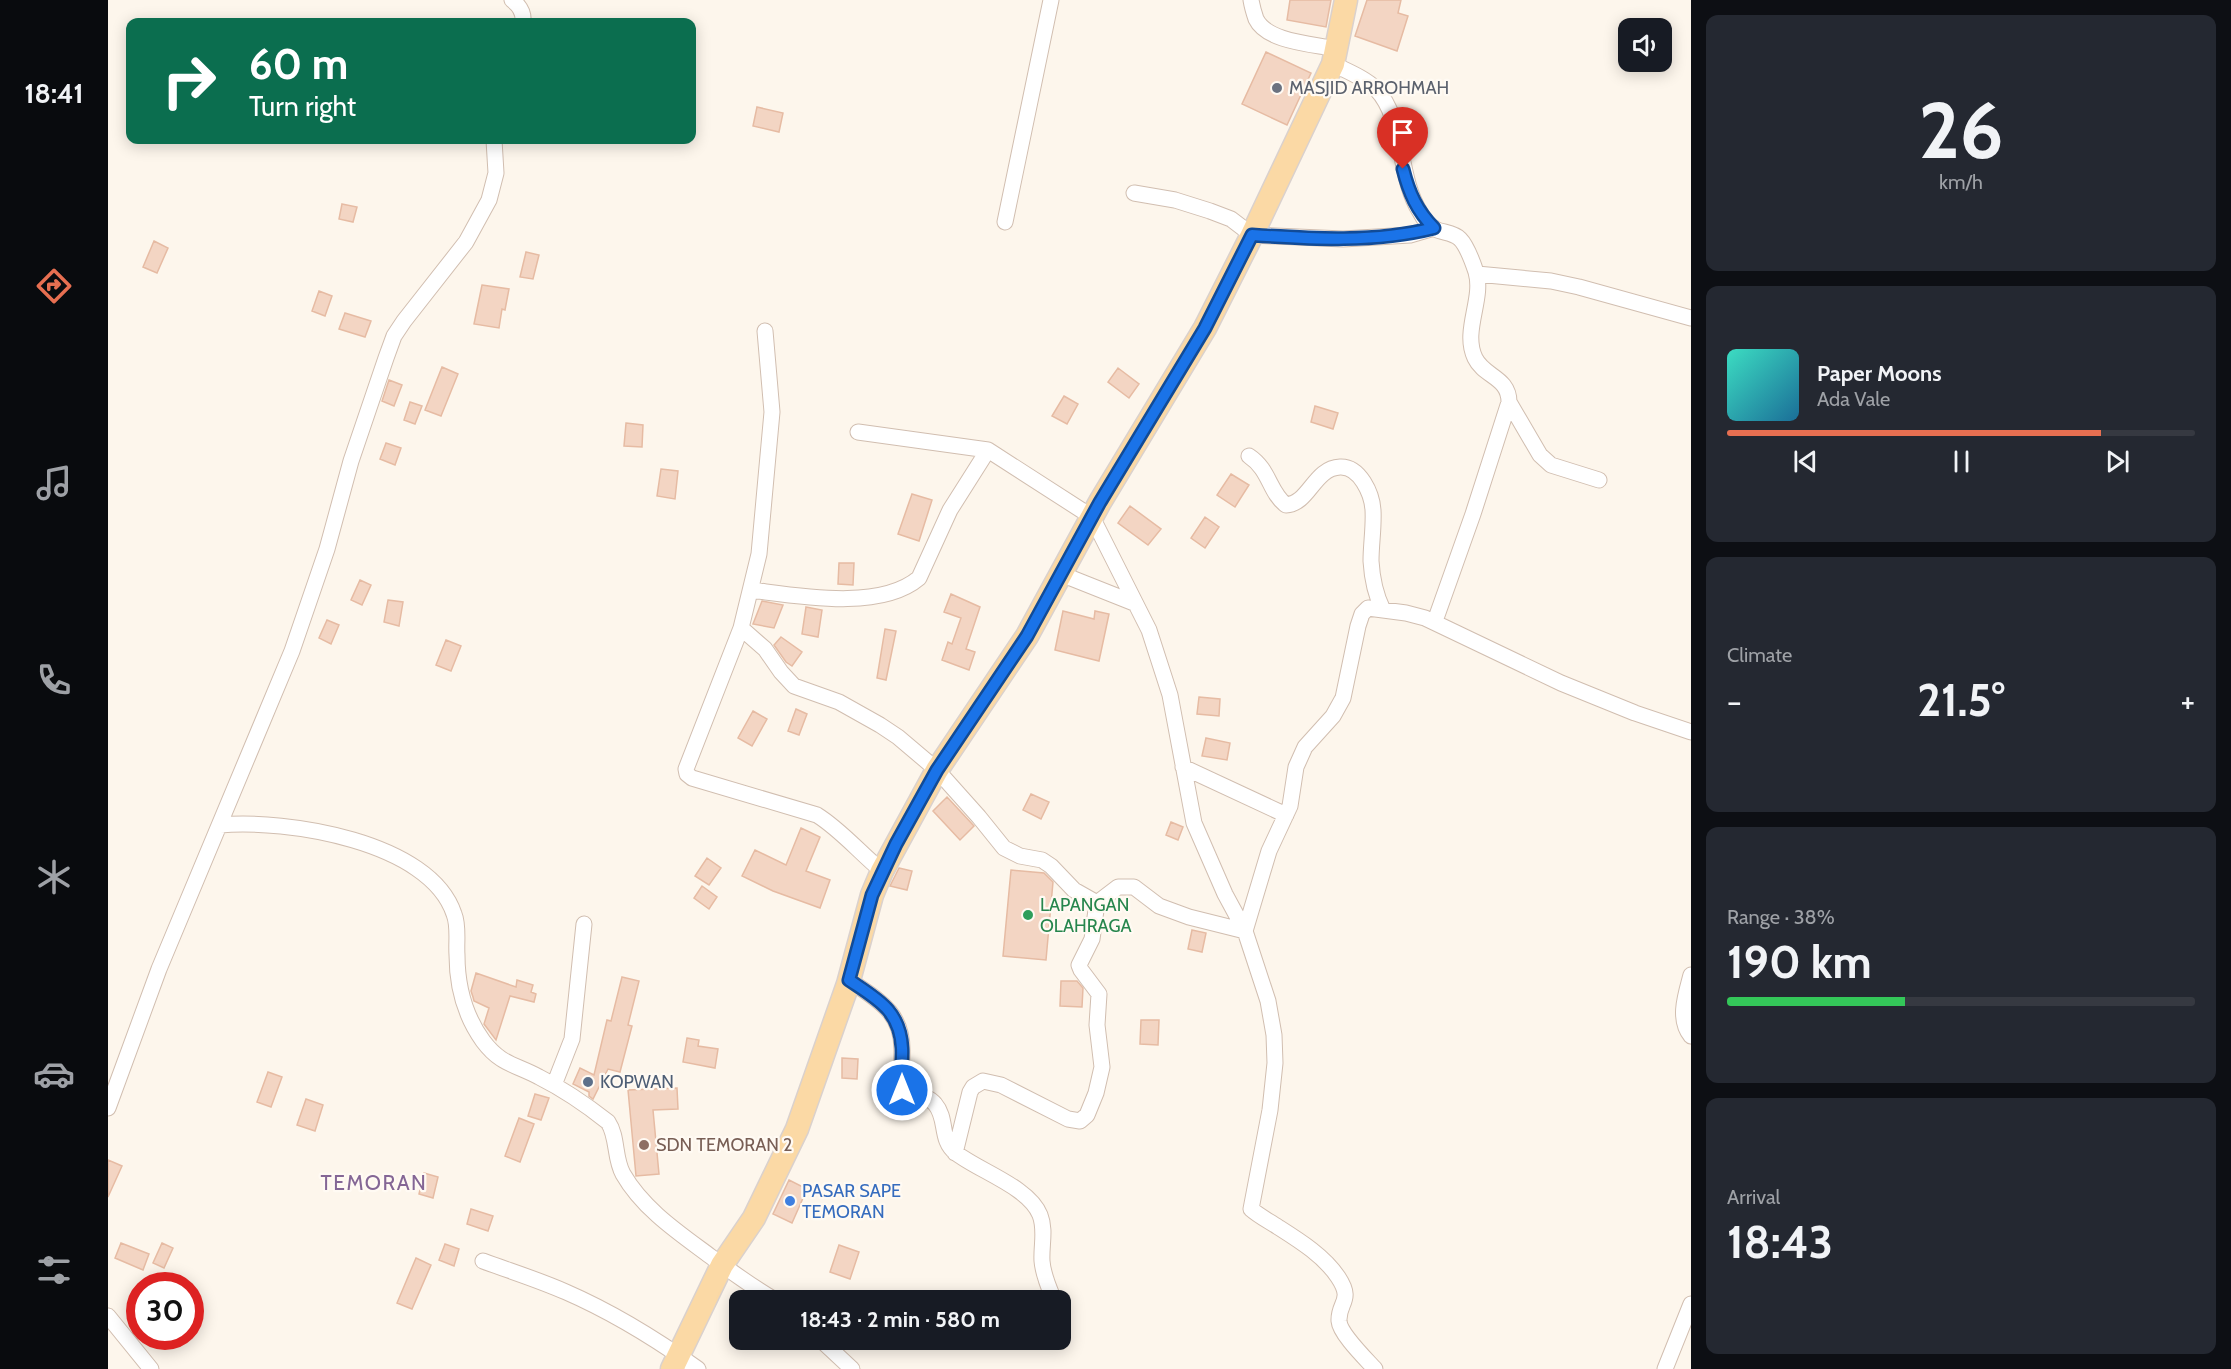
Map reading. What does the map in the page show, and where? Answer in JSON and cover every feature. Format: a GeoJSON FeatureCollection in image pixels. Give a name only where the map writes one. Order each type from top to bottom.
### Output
{"type":"FeatureCollection","features":[{"type":"Feature","properties":{"kind":"main road"},"geometry":{"type":"LineString","coordinates":[[676,1362],[722,1265],[754,1218],[793,1138],[849,980],[872,895],[882,871],[937,770],[1027,636],[1092,517],[1205,328],[1252,235],[1335,56],[1346,0]]}},
{"type":"Feature","properties":{"kind":"street"},"geometry":{"type":"LineString","coordinates":[[512,0],[520,7],[524,18]]}},
{"type":"Feature","properties":{"kind":"street"},"geometry":{"type":"LineString","coordinates":[[1005,222],[1051,0]]}},
{"type":"Feature","properties":{"kind":"street"},"geometry":{"type":"LineString","coordinates":[[1251,0],[1256,19],[1270,33],[1335,56],[1383,97],[1389,108],[1413,202],[1434,228],[1461,240],[1477,274],[1471,332],[1472,349],[1475,360],[1505,386],[1509,392],[1509,402],[1435,621]]}},
{"type":"Feature","properties":{"kind":"street"},"geometry":{"type":"LineString","coordinates":[[108,1108],[159,969],[292,651],[327,549],[351,461],[390,347],[404,321],[466,242],[482,216],[496,173],[494,144]]}},
{"type":"Feature","properties":{"kind":"street"},"geometry":{"type":"LineString","coordinates":[[1134,193],[1175,200],[1210,211],[1231,219],[1252,235],[1311,239],[1353,238],[1410,235],[1434,228]]}},
{"type":"Feature","properties":{"kind":"street"},"geometry":{"type":"LineString","coordinates":[[1477,274],[1551,281],[1691,318]]}},
{"type":"Feature","properties":{"kind":"street"},"geometry":{"type":"LineString","coordinates":[[765,331],[772,412],[759,554],[741,628],[686,769],[687,774],[692,778],[807,810],[830,823],[882,871]]}},
{"type":"Feature","properties":{"kind":"street"},"geometry":{"type":"LineString","coordinates":[[1509,402],[1540,455],[1551,465],[1599,480]]}},
{"type":"Feature","properties":{"kind":"street"},"geometry":{"type":"LineString","coordinates":[[858,432],[988,450],[1092,517],[1149,630],[1170,695],[1194,823],[1225,894],[1245,931],[1268,1001],[1274,1035],[1275,1063],[1270,1110],[1251,1209],[1299,1240],[1327,1263],[1338,1277],[1346,1298],[1340,1325],[1352,1343],[1375,1369]]}},
{"type":"Feature","properties":{"kind":"street"},"geometry":{"type":"LineString","coordinates":[[751,590],[821,599],[887,595],[910,585],[919,578],[950,510],[988,450]]}},
{"type":"Feature","properties":{"kind":"street"},"geometry":{"type":"LineString","coordinates":[[1249,456],[1259,462],[1278,497],[1286,505],[1300,499],[1316,479],[1329,470],[1341,466],[1348,468],[1361,478],[1373,509],[1372,575],[1376,594],[1383,610]]}},
{"type":"Feature","properties":{"kind":"street"},"geometry":{"type":"LineString","coordinates":[[1061,574],[1134,603]]}},
{"type":"Feature","properties":{"kind":"street"},"geometry":{"type":"LineString","coordinates":[[1245,931],[1263,869],[1292,796],[1296,766],[1300,755],[1333,716],[1343,698],[1362,614],[1368,608],[1406,613],[1435,621],[1561,683],[1635,713],[1691,732]]}},
{"type":"Feature","properties":{"kind":"street"},"geometry":{"type":"LineString","coordinates":[[741,628],[765,649],[794,686],[839,702],[880,724],[937,770],[973,809],[1004,848],[1020,856],[1042,860],[1074,890],[1097,903]]}},
{"type":"Feature","properties":{"kind":"street"},"geometry":{"type":"LineString","coordinates":[[1183,767],[1286,815]]}},
{"type":"Feature","properties":{"kind":"street"},"geometry":{"type":"LineString","coordinates":[[220,825],[259,823],[353,839],[394,856],[425,874],[438,887],[454,912],[460,986],[471,1020],[482,1039],[498,1058],[554,1085],[608,1122],[612,1128],[620,1167],[640,1198],[680,1234],[742,1281],[758,1290]]}},
{"type":"Feature","properties":{"kind":"street"},"geometry":{"type":"LineString","coordinates":[[955,1153],[970,1092],[973,1087],[983,1081],[1001,1085],[1068,1119],[1080,1121],[1086,1115],[1101,1075],[1097,1026],[1100,999],[1095,987],[1079,965],[1092,939],[1097,903],[1118,887],[1134,887],[1151,901],[1169,910],[1245,931]]}},
{"type":"Feature","properties":{"kind":"street"},"geometry":{"type":"LineString","coordinates":[[554,1085],[572,1039],[584,924]]}},
{"type":"Feature","properties":{"kind":"street"},"geometry":{"type":"LineString","coordinates":[[1691,975],[1683,1015],[1684,1024],[1691,1036]]}},
{"type":"Feature","properties":{"kind":"street"},"geometry":{"type":"LineString","coordinates":[[849,980],[883,1002],[898,1025],[902,1046],[902,1090],[910,1094],[925,1096],[937,1105],[943,1121],[946,1141],[955,1153],[996,1176],[1024,1196],[1039,1213],[1043,1223],[1042,1262],[1050,1290]]}},
{"type":"Feature","properties":{"kind":"street"},"geometry":{"type":"LineString","coordinates":[[483,1261],[565,1292],[634,1326],[676,1362],[698,1369]]}},
{"type":"Feature","properties":{"kind":"street"},"geometry":{"type":"LineString","coordinates":[[1665,1369],[1691,1304]]}},
{"type":"Feature","properties":{"kind":"street"},"geometry":{"type":"LineString","coordinates":[[108,1316],[151,1369]]}},
{"type":"Feature","properties":{"kind":"street"},"geometry":{"type":"LineString","coordinates":[[832,1350],[852,1369]]}},
{"type":"Feature","properties":{"kind":"building"},"geometry":{"type":"Polygon","coordinates":[[[1290,0],[1331,0],[1326,27],[1287,20],[1290,0]]]}},
{"type":"Feature","properties":{"kind":"building"},"geometry":{"type":"Polygon","coordinates":[[[1367,0],[1401,0],[1398,13],[1408,16],[1397,51],[1355,36],[1367,0]]]}},
{"type":"Feature","properties":{"kind":"building","name":"MASJID ARROHMAH"},"geometry":{"type":"Polygon","coordinates":[[[1266,52],[1311,73],[1287,125],[1242,104],[1266,52]]]}},
{"type":"Feature","properties":{"kind":"building"},"geometry":{"type":"Polygon","coordinates":[[[757,107],[783,113],[779,132],[753,126],[757,107]]]}},
{"type":"Feature","properties":{"kind":"building"},"geometry":{"type":"Polygon","coordinates":[[[342,204],[357,207],[353,222],[339,219],[342,204]]]}},
{"type":"Feature","properties":{"kind":"building"},"geometry":{"type":"Polygon","coordinates":[[[154,241],[168,248],[157,273],[143,267],[154,241]]]}},
{"type":"Feature","properties":{"kind":"building"},"geometry":{"type":"Polygon","coordinates":[[[526,252],[539,255],[533,279],[520,277],[526,252]]]}},
{"type":"Feature","properties":{"kind":"building"},"geometry":{"type":"Polygon","coordinates":[[[482,285],[509,289],[505,310],[502,309],[499,328],[474,324],[482,285]]]}},
{"type":"Feature","properties":{"kind":"building"},"geometry":{"type":"Polygon","coordinates":[[[319,291],[332,296],[325,316],[312,311],[319,291]]]}},
{"type":"Feature","properties":{"kind":"building"},"geometry":{"type":"Polygon","coordinates":[[[345,313],[371,321],[365,337],[339,329],[345,313]]]}},
{"type":"Feature","properties":{"kind":"building"},"geometry":{"type":"Polygon","coordinates":[[[442,367],[458,374],[441,416],[425,410],[442,367]]]}},
{"type":"Feature","properties":{"kind":"building"},"geometry":{"type":"Polygon","coordinates":[[[1118,368],[1139,384],[1129,398],[1108,382],[1118,368]]]}},
{"type":"Feature","properties":{"kind":"building"},"geometry":{"type":"Polygon","coordinates":[[[389,380],[402,385],[394,406],[382,401],[389,380]]]}},
{"type":"Feature","properties":{"kind":"building"},"geometry":{"type":"Polygon","coordinates":[[[1064,396],[1078,404],[1067,424],[1052,416],[1064,396]]]}},
{"type":"Feature","properties":{"kind":"building"},"geometry":{"type":"Polygon","coordinates":[[[410,402],[422,406],[415,424],[404,420],[410,402]]]}},
{"type":"Feature","properties":{"kind":"building"},"geometry":{"type":"Polygon","coordinates":[[[1315,406],[1338,413],[1333,429],[1311,422],[1315,406]]]}},
{"type":"Feature","properties":{"kind":"building"},"geometry":{"type":"Polygon","coordinates":[[[626,423],[643,425],[642,447],[624,446],[626,423]]]}},
{"type":"Feature","properties":{"kind":"building"},"geometry":{"type":"Polygon","coordinates":[[[386,443],[401,448],[395,465],[380,459],[386,443]]]}},
{"type":"Feature","properties":{"kind":"building"},"geometry":{"type":"Polygon","coordinates":[[[661,469],[678,471],[675,499],[657,496],[661,469]]]}},
{"type":"Feature","properties":{"kind":"building"},"geometry":{"type":"Polygon","coordinates":[[[1231,474],[1249,485],[1235,507],[1217,495],[1231,474]]]}},
{"type":"Feature","properties":{"kind":"building"},"geometry":{"type":"Polygon","coordinates":[[[912,494],[932,500],[919,541],[898,534],[912,494]]]}},
{"type":"Feature","properties":{"kind":"building"},"geometry":{"type":"Polygon","coordinates":[[[1130,506],[1161,529],[1148,545],[1118,523],[1130,506]]]}},
{"type":"Feature","properties":{"kind":"building"},"geometry":{"type":"Polygon","coordinates":[[[1205,517],[1219,527],[1205,548],[1191,538],[1205,517]]]}},
{"type":"Feature","properties":{"kind":"building"},"geometry":{"type":"Polygon","coordinates":[[[839,563],[854,563],[853,585],[838,584],[839,563]]]}},
{"type":"Feature","properties":{"kind":"building"},"geometry":{"type":"Polygon","coordinates":[[[360,580],[371,585],[362,605],[351,600],[360,580]]]}},
{"type":"Feature","properties":{"kind":"building"},"geometry":{"type":"Polygon","coordinates":[[[951,594],[980,607],[966,649],[975,652],[969,670],[942,660],[948,642],[952,644],[961,618],[944,612],[951,594]]]}},
{"type":"Feature","properties":{"kind":"building"},"geometry":{"type":"Polygon","coordinates":[[[388,600],[403,602],[399,626],[384,622],[388,600]]]}},
{"type":"Feature","properties":{"kind":"building"},"geometry":{"type":"Polygon","coordinates":[[[762,601],[783,605],[774,628],[753,624],[762,601]]]}},
{"type":"Feature","properties":{"kind":"building"},"geometry":{"type":"Polygon","coordinates":[[[806,607],[822,610],[818,637],[802,634],[806,607]]]}},
{"type":"Feature","properties":{"kind":"building"},"geometry":{"type":"Polygon","coordinates":[[[1063,611],[1094,619],[1095,611],[1109,614],[1099,661],[1055,650],[1063,611]]]}},
{"type":"Feature","properties":{"kind":"building"},"geometry":{"type":"Polygon","coordinates":[[[327,620],[339,625],[331,644],[319,638],[327,620]]]}},
{"type":"Feature","properties":{"kind":"building"},"geometry":{"type":"Polygon","coordinates":[[[885,629],[896,631],[886,680],[877,678],[885,629]]]}},
{"type":"Feature","properties":{"kind":"building"},"geometry":{"type":"Polygon","coordinates":[[[781,637],[802,652],[792,666],[786,662],[774,645],[781,637]]]}},
{"type":"Feature","properties":{"kind":"building"},"geometry":{"type":"Polygon","coordinates":[[[446,640],[461,646],[451,671],[436,665],[446,640]]]}},
{"type":"Feature","properties":{"kind":"building"},"geometry":{"type":"Polygon","coordinates":[[[1199,697],[1220,699],[1219,716],[1197,714],[1199,697]]]}},
{"type":"Feature","properties":{"kind":"building"},"geometry":{"type":"Polygon","coordinates":[[[796,709],[807,714],[799,735],[788,731],[796,709]]]}},
{"type":"Feature","properties":{"kind":"building"},"geometry":{"type":"Polygon","coordinates":[[[753,711],[767,719],[752,746],[738,738],[753,711]]]}},
{"type":"Feature","properties":{"kind":"building"},"geometry":{"type":"Polygon","coordinates":[[[1206,738],[1230,743],[1227,760],[1202,756],[1206,738]]]}},
{"type":"Feature","properties":{"kind":"building"},"geometry":{"type":"Polygon","coordinates":[[[1031,794],[1049,802],[1041,819],[1023,810],[1031,794]]]}},
{"type":"Feature","properties":{"kind":"building"},"geometry":{"type":"Polygon","coordinates":[[[947,797],[974,826],[960,840],[933,811],[947,797]]]}},
{"type":"Feature","properties":{"kind":"building"},"geometry":{"type":"Polygon","coordinates":[[[1171,822],[1183,827],[1178,840],[1166,835],[1171,822]]]}},
{"type":"Feature","properties":{"kind":"building"},"geometry":{"type":"Polygon","coordinates":[[[801,828],[820,837],[806,871],[830,880],[820,908],[773,891],[742,876],[755,850],[786,865],[801,828]]]}},
{"type":"Feature","properties":{"kind":"building"},"geometry":{"type":"Polygon","coordinates":[[[707,858],[721,868],[709,885],[695,876],[707,858]]]}},
{"type":"Feature","properties":{"kind":"building"},"geometry":{"type":"Polygon","coordinates":[[[899,868],[912,871],[907,890],[890,886],[899,868]]]}},
{"type":"Feature","properties":{"kind":"building","name":"LAPANGAN OLAHRAGA"},"geometry":{"type":"Polygon","coordinates":[[[1011,870],[1044,873],[1053,882],[1046,960],[1003,956],[1011,870]]]}},
{"type":"Feature","properties":{"kind":"building"},"geometry":{"type":"Polygon","coordinates":[[[702,886],[717,897],[709,909],[694,898],[702,886]]]}},
{"type":"Feature","properties":{"kind":"building"},"geometry":{"type":"Polygon","coordinates":[[[1192,930],[1206,933],[1202,952],[1188,949],[1192,930]]]}},
{"type":"Feature","properties":{"kind":"building"},"geometry":{"type":"Polygon","coordinates":[[[476,973],[516,987],[517,980],[533,985],[531,992],[536,994],[534,1002],[510,996],[496,1040],[484,1024],[489,1008],[474,1001],[471,991],[476,973]]]}},
{"type":"Feature","properties":{"kind":"building"},"geometry":{"type":"Polygon","coordinates":[[[622,977],[639,981],[628,1025],[632,1026],[620,1072],[608,1069],[593,1099],[589,1096],[589,1092],[573,1084],[580,1068],[594,1075],[607,1020],[611,1021],[622,977]]]}},
{"type":"Feature","properties":{"kind":"building"},"geometry":{"type":"Polygon","coordinates":[[[1061,981],[1077,981],[1083,988],[1082,1007],[1060,1006],[1061,981]]]}},
{"type":"Feature","properties":{"kind":"building"},"geometry":{"type":"Polygon","coordinates":[[[1141,1020],[1159,1020],[1158,1045],[1140,1044],[1141,1020]]]}},
{"type":"Feature","properties":{"kind":"building"},"geometry":{"type":"Polygon","coordinates":[[[687,1038],[699,1040],[698,1046],[718,1049],[715,1068],[683,1062],[687,1038]]]}},
{"type":"Feature","properties":{"kind":"building"},"geometry":{"type":"Polygon","coordinates":[[[842,1058],[858,1059],[857,1079],[842,1078],[842,1058]]]}},
{"type":"Feature","properties":{"kind":"building"},"geometry":{"type":"Polygon","coordinates":[[[268,1072],[282,1077],[271,1107],[257,1102],[268,1072]]]}},
{"type":"Feature","properties":{"kind":"building"},"geometry":{"type":"Polygon","coordinates":[[[677,1088],[678,1109],[653,1110],[659,1174],[636,1176],[628,1090],[677,1088]]]}},
{"type":"Feature","properties":{"kind":"building"},"geometry":{"type":"Polygon","coordinates":[[[535,1094],[549,1098],[541,1120],[528,1116],[535,1094]]]}},
{"type":"Feature","properties":{"kind":"building"},"geometry":{"type":"Polygon","coordinates":[[[306,1099],[323,1105],[315,1131],[297,1125],[306,1099]]]}},
{"type":"Feature","properties":{"kind":"building"},"geometry":{"type":"Polygon","coordinates":[[[519,1118],[534,1124],[520,1162],[505,1156],[519,1118]]]}},
{"type":"Feature","properties":{"kind":"building"},"geometry":{"type":"Polygon","coordinates":[[[108,1160],[122,1166],[108,1197],[108,1160]]]}},
{"type":"Feature","properties":{"kind":"building"},"geometry":{"type":"Polygon","coordinates":[[[424,1173],[438,1177],[433,1198],[419,1194],[424,1173]]]}},
{"type":"Feature","properties":{"kind":"building","name":"PASAR SAPE TEMORAN"},"geometry":{"type":"Polygon","coordinates":[[[789,1180],[807,1189],[792,1223],[773,1214],[789,1180]]]}},
{"type":"Feature","properties":{"kind":"building"},"geometry":{"type":"Polygon","coordinates":[[[471,1209],[493,1216],[488,1231],[467,1224],[471,1209]]]}},
{"type":"Feature","properties":{"kind":"building"},"geometry":{"type":"Polygon","coordinates":[[[121,1243],[149,1254],[143,1270],[115,1258],[121,1243]]]}},
{"type":"Feature","properties":{"kind":"building"},"geometry":{"type":"Polygon","coordinates":[[[162,1243],[173,1248],[164,1268],[153,1263],[162,1243]]]}},
{"type":"Feature","properties":{"kind":"building"},"geometry":{"type":"Polygon","coordinates":[[[445,1244],[459,1249],[454,1266],[439,1260],[445,1244]]]}},
{"type":"Feature","properties":{"kind":"building"},"geometry":{"type":"Polygon","coordinates":[[[839,1245],[859,1252],[850,1279],[830,1272],[839,1245]]]}},
{"type":"Feature","properties":{"kind":"building"},"geometry":{"type":"Polygon","coordinates":[[[416,1258],[431,1265],[412,1309],[397,1303],[416,1258]]]}},
{"type":"Feature","properties":{"kind":"place","name":"MASJID ARROHMAH"},"geometry":{"type":"Point","coordinates":[1277,88]}},
{"type":"Feature","properties":{"kind":"place","name":"LAPANGAN OLAHRAGA"},"geometry":{"type":"Point","coordinates":[1028,915]}},
{"type":"Feature","properties":{"kind":"place","name":"KOPWAN"},"geometry":{"type":"Point","coordinates":[588,1082]}},
{"type":"Feature","properties":{"kind":"place","name":"SDN TEMORAN 2"},"geometry":{"type":"Point","coordinates":[644,1145]}},
{"type":"Feature","properties":{"kind":"place","name":"PASAR SAPE TEMORAN"},"geometry":{"type":"Point","coordinates":[790,1201]}},
{"type":"Feature","properties":{"kind":"district","name":"TEMORAN"},"geometry":{"type":"Point","coordinates":[374,1183]}},
{"type":"Feature","properties":{"kind":"route"},"geometry":{"type":"LineString","coordinates":[[902,1090],[902,1046],[898,1025],[883,1002],[849,980],[872,895],[896,844],[937,770],[1027,636],[1100,502],[1162,403],[1205,328],[1252,235],[1311,239],[1374,237],[1410,235],[1434,228],[1413,202],[1403,169]]}}]}
